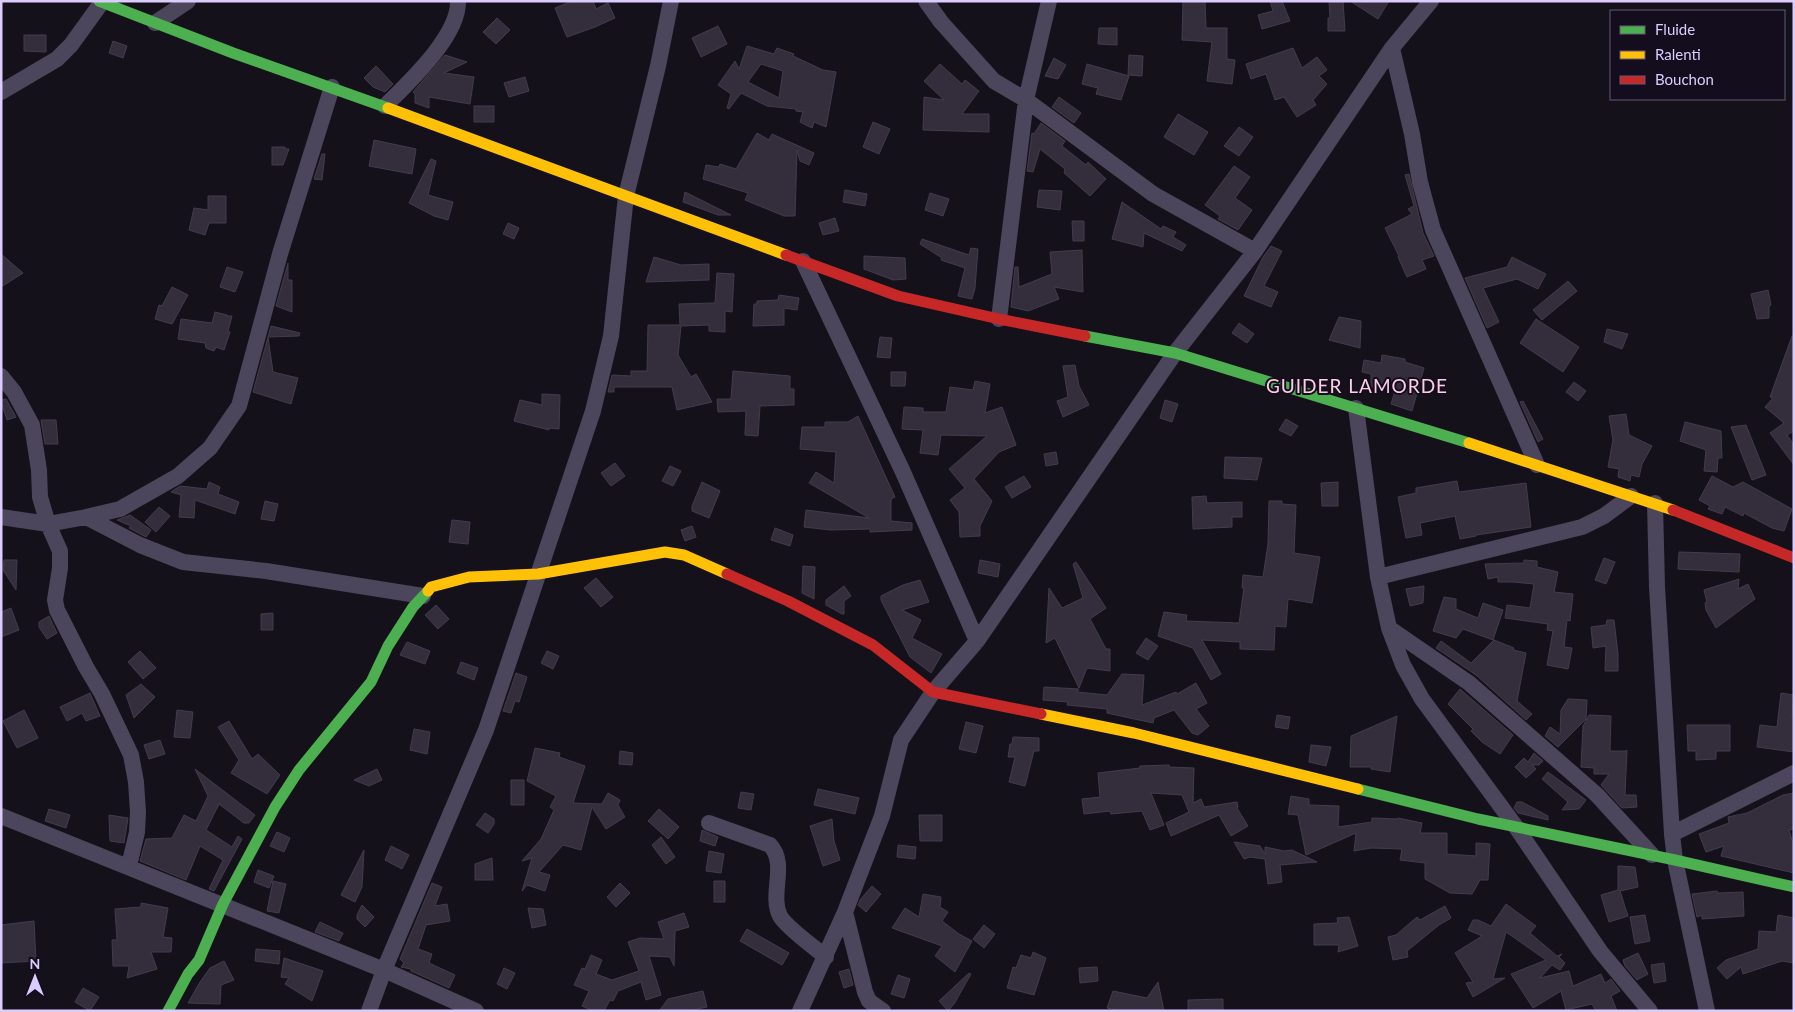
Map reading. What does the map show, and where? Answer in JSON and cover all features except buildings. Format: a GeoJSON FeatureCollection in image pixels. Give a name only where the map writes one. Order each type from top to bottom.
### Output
{"type":"FeatureCollection","features":[{"type":"Feature","properties":{"kind":"street"},"geometry":{"type":"LineString","coordinates":[[155,23],[188,1]]}},
{"type":"Feature","properties":{"kind":"street"},"geometry":{"type":"LineString","coordinates":[[385,106],[418,73],[444,40],[456,19],[458,1]]}},
{"type":"Feature","properties":{"kind":"street"},"geometry":{"type":"LineString","coordinates":[[369,1011],[384,970],[486,730],[593,411],[611,336],[626,196],[658,66],[671,1]]}},
{"type":"Feature","properties":{"kind":"street"},"geometry":{"type":"LineString","coordinates":[[926,1],[941,22],[994,81],[1026,100],[1153,194],[1255,251]]}},
{"type":"Feature","properties":{"kind":"street"},"geometry":{"type":"LineString","coordinates":[[999,319],[1026,100],[1049,1]]}},
{"type":"Feature","properties":{"kind":"street"},"geometry":{"type":"LineString","coordinates":[[800,1011],[846,912],[882,816],[901,740],[933,692],[977,641],[1175,352],[1255,251],[1392,48],[1431,1]]}},
{"type":"Feature","properties":{"kind":"street"},"geometry":{"type":"LineString","coordinates":[[1,92],[56,59],[70,45],[101,2],[233,53],[385,106],[898,296],[999,319],[1175,352],[1655,503],[1794,558]]}},
{"type":"Feature","properties":{"kind":"street"},"geometry":{"type":"LineString","coordinates":[[1392,48],[1412,134],[1420,182],[1433,230],[1537,465]]}},
{"type":"Feature","properties":{"kind":"street"},"geometry":{"type":"LineString","coordinates":[[1,517],[48,524],[120,509],[178,476],[210,448],[239,406],[280,254],[332,87]]}},
{"type":"Feature","properties":{"kind":"street"},"geometry":{"type":"LineString","coordinates":[[804,261],[903,472],[977,641]]}},
{"type":"Feature","properties":{"kind":"street"},"geometry":{"type":"LineString","coordinates":[[1,376],[14,392],[32,425],[39,470],[40,497],[48,524],[60,551],[56,600],[57,610],[102,694],[131,755],[136,782],[138,832],[129,866]]}},
{"type":"Feature","properties":{"kind":"street"},"geometry":{"type":"LineString","coordinates":[[1356,408],[1378,577],[1389,628],[1403,665],[1422,699],[1516,827],[1600,951],[1650,1011]]}},
{"type":"Feature","properties":{"kind":"street"},"geometry":{"type":"LineString","coordinates":[[1378,577],[1488,548],[1582,527],[1604,516],[1631,496]]}},
{"type":"Feature","properties":{"kind":"street"},"geometry":{"type":"LineString","coordinates":[[1655,503],[1657,587],[1672,834],[1675,860],[1707,1011]]}},
{"type":"Feature","properties":{"kind":"street"},"geometry":{"type":"LineString","coordinates":[[86,517],[140,545],[183,562],[266,571],[423,596]]}},
{"type":"Feature","properties":{"kind":"street"},"geometry":{"type":"LineString","coordinates":[[168,1011],[188,974],[198,960],[223,904],[275,807],[298,770],[371,682],[388,646],[413,608],[431,587],[468,577],[538,574],[665,552],[675,552],[684,555],[788,601],[873,645],[933,692],[1134,733],[1478,819],[1794,887]]}},
{"type":"Feature","properties":{"kind":"street"},"geometry":{"type":"LineString","coordinates":[[1389,628],[1469,683],[1597,795],[1652,855]]}},
{"type":"Feature","properties":{"kind":"street"},"geometry":{"type":"LineString","coordinates":[[1672,834],[1794,773]]}},
{"type":"Feature","properties":{"kind":"street"},"geometry":{"type":"LineString","coordinates":[[1,816],[384,970],[476,1011]]}},
{"type":"Feature","properties":{"kind":"street"},"geometry":{"type":"LineString","coordinates":[[709,823],[770,845],[776,850],[778,859],[776,905],[781,918],[826,957]]}},
{"type":"Feature","properties":{"kind":"street"},"geometry":{"type":"LineString","coordinates":[[846,912],[865,992],[869,1001],[883,1011]]}},
{"type":"Feature","properties":{"kind":"traffic: fast"},"geometry":{"type":"LineString","coordinates":[[99,1],[233,53],[388,108]]}},
{"type":"Feature","properties":{"kind":"traffic: fast"},"geometry":{"type":"LineString","coordinates":[[1085,336],[1175,353],[1469,443]]}},
{"type":"Feature","properties":{"kind":"traffic: fast"},"geometry":{"type":"LineString","coordinates":[[168,1011],[188,974],[199,960],[223,904],[275,807],[299,770],[371,682],[388,646],[413,607],[428,591]]}},
{"type":"Feature","properties":{"kind":"traffic: fast"},"geometry":{"type":"LineString","coordinates":[[1358,789],[1478,819],[1794,887]]}},
{"type":"Feature","properties":{"kind":"traffic: slow"},"geometry":{"type":"LineString","coordinates":[[388,108],[786,255]]}},
{"type":"Feature","properties":{"kind":"traffic: slow"},"geometry":{"type":"LineString","coordinates":[[1469,443],[1673,510]]}},
{"type":"Feature","properties":{"kind":"traffic: slow"},"geometry":{"type":"LineString","coordinates":[[428,591],[431,587],[469,577],[538,574],[665,552],[684,555],[727,574]]}},
{"type":"Feature","properties":{"kind":"traffic: slow"},"geometry":{"type":"LineString","coordinates":[[1041,714],[1134,733],[1358,789]]}},
{"type":"Feature","properties":{"kind":"traffic: jam"},"geometry":{"type":"LineString","coordinates":[[786,255],[898,296],[1085,336]]}},
{"type":"Feature","properties":{"kind":"traffic: jam"},"geometry":{"type":"LineString","coordinates":[[1673,510],[1794,558]]}},
{"type":"Feature","properties":{"kind":"traffic: jam"},"geometry":{"type":"LineString","coordinates":[[727,574],[788,601],[873,645],[933,692],[1041,714]]}},
{"type":"Feature","properties":{"kind":"district","name":"GUIDER LAMORDE"},"geometry":{"type":"Point","coordinates":[1357,386]}}]}
